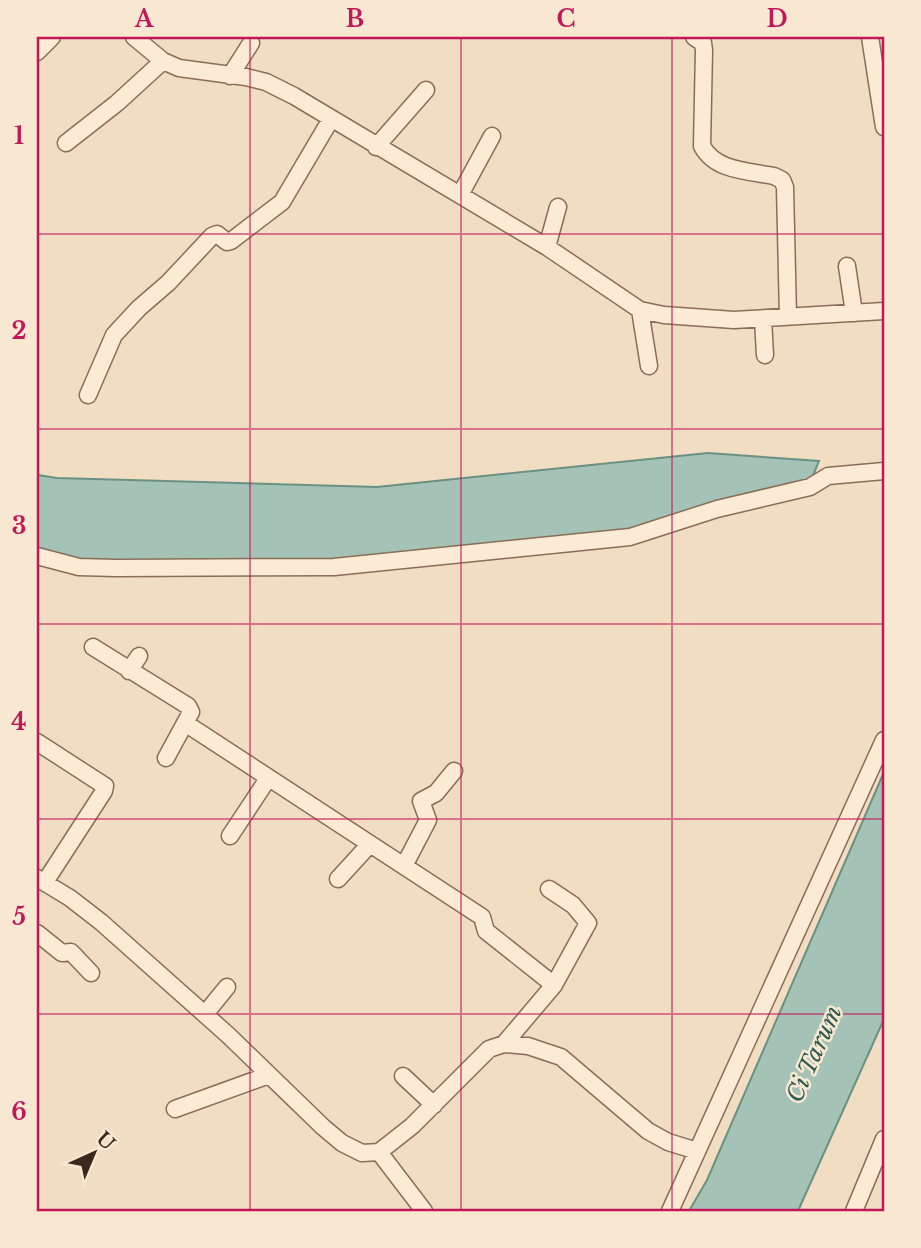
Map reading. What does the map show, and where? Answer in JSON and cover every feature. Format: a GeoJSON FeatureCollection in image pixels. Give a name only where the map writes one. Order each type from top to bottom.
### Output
{"type":"FeatureCollection","features":[{"type":"Feature","properties":{"kind":"street"},"geometry":{"type":"LineString","coordinates":[[37,52],[52,37]]}},
{"type":"Feature","properties":{"kind":"street"},"geometry":{"type":"LineString","coordinates":[[134,37],[163,61],[190,71],[266,82],[547,247],[639,310],[664,316],[762,319],[884,310]]}},
{"type":"Feature","properties":{"kind":"street"},"geometry":{"type":"LineString","coordinates":[[694,37],[703,43],[704,50],[702,146],[707,156],[718,164],[774,176],[782,180],[785,187],[788,317]]}},
{"type":"Feature","properties":{"kind":"street"},"geometry":{"type":"LineString","coordinates":[[870,37],[884,127]]}},
{"type":"Feature","properties":{"kind":"street"},"geometry":{"type":"LineString","coordinates":[[230,76],[251,43]]}},
{"type":"Feature","properties":{"kind":"street"},"geometry":{"type":"LineString","coordinates":[[66,143],[163,61]]}},
{"type":"Feature","properties":{"kind":"street"},"geometry":{"type":"LineString","coordinates":[[376,147],[426,90]]}},
{"type":"Feature","properties":{"kind":"street"},"geometry":{"type":"LineString","coordinates":[[88,395],[114,335],[212,236],[217,234],[227,242],[230,241],[282,202],[331,120]]}},
{"type":"Feature","properties":{"kind":"street"},"geometry":{"type":"LineString","coordinates":[[460,195],[492,136]]}},
{"type":"Feature","properties":{"kind":"street"},"geometry":{"type":"LineString","coordinates":[[547,247],[558,207]]}},
{"type":"Feature","properties":{"kind":"street"},"geometry":{"type":"LineString","coordinates":[[847,266],[854,313]]}},
{"type":"Feature","properties":{"kind":"street"},"geometry":{"type":"LineString","coordinates":[[639,310],[649,366]]}},
{"type":"Feature","properties":{"kind":"street"},"geometry":{"type":"LineString","coordinates":[[762,319],[765,355]]}},
{"type":"Feature","properties":{"kind":"street"},"geometry":{"type":"LineString","coordinates":[[37,556],[79,567],[363,565],[630,537],[717,509],[810,487],[828,476],[884,471]]}},
{"type":"Feature","properties":{"kind":"street"},"geometry":{"type":"LineString","coordinates":[[93,648],[188,706],[191,712],[166,758]]}},
{"type":"Feature","properties":{"kind":"street"},"geometry":{"type":"LineString","coordinates":[[129,671],[139,656]]}},
{"type":"Feature","properties":{"kind":"street"},"geometry":{"type":"LineString","coordinates":[[185,723],[267,780],[405,864],[482,917],[486,931],[554,985]]}},
{"type":"Feature","properties":{"kind":"street"},"geometry":{"type":"LineString","coordinates":[[670,1211],[884,740]]}},
{"type":"Feature","properties":{"kind":"street"},"geometry":{"type":"LineString","coordinates":[[37,741],[105,786],[40,882],[101,922],[205,1014],[342,1143],[362,1153],[379,1152],[434,1105],[486,1051],[504,1044],[537,1048],[561,1057],[648,1131],[668,1142],[697,1151]]}},
{"type":"Feature","properties":{"kind":"street"},"geometry":{"type":"LineString","coordinates":[[405,864],[428,820],[421,801],[436,793],[454,771]]}},
{"type":"Feature","properties":{"kind":"street"},"geometry":{"type":"LineString","coordinates":[[230,836],[267,780]]}},
{"type":"Feature","properties":{"kind":"street"},"geometry":{"type":"LineString","coordinates":[[338,879],[370,844]]}},
{"type":"Feature","properties":{"kind":"street"},"geometry":{"type":"LineString","coordinates":[[504,1044],[554,985],[588,923],[585,917],[549,889]]}},
{"type":"Feature","properties":{"kind":"street"},"geometry":{"type":"LineString","coordinates":[[37,933],[62,953],[69,950],[91,972]]}},
{"type":"Feature","properties":{"kind":"street"},"geometry":{"type":"LineString","coordinates":[[205,1014],[227,987]]}},
{"type":"Feature","properties":{"kind":"street"},"geometry":{"type":"LineString","coordinates":[[175,1109],[269,1075]]}},
{"type":"Feature","properties":{"kind":"street"},"geometry":{"type":"LineString","coordinates":[[403,1076],[434,1105]]}},
{"type":"Feature","properties":{"kind":"street"},"geometry":{"type":"LineString","coordinates":[[854,1211],[884,1139]]}},
{"type":"Feature","properties":{"kind":"street"},"geometry":{"type":"LineString","coordinates":[[379,1152],[424,1211]]}},
{"type":"Feature","properties":{"kind":"water"},"geometry":{"type":"Polygon","coordinates":[[[708,453],[819,461],[810,483],[608,534],[299,565],[72,561],[37,552],[37,475],[57,478],[377,487],[708,453]]]}},
{"type":"Feature","properties":{"kind":"water","name":"Ci Tarum"},"geometry":{"type":"Polygon","coordinates":[[[884,772],[884,1019],[798,1211],[689,1211],[707,1180],[884,772]]]}}]}
